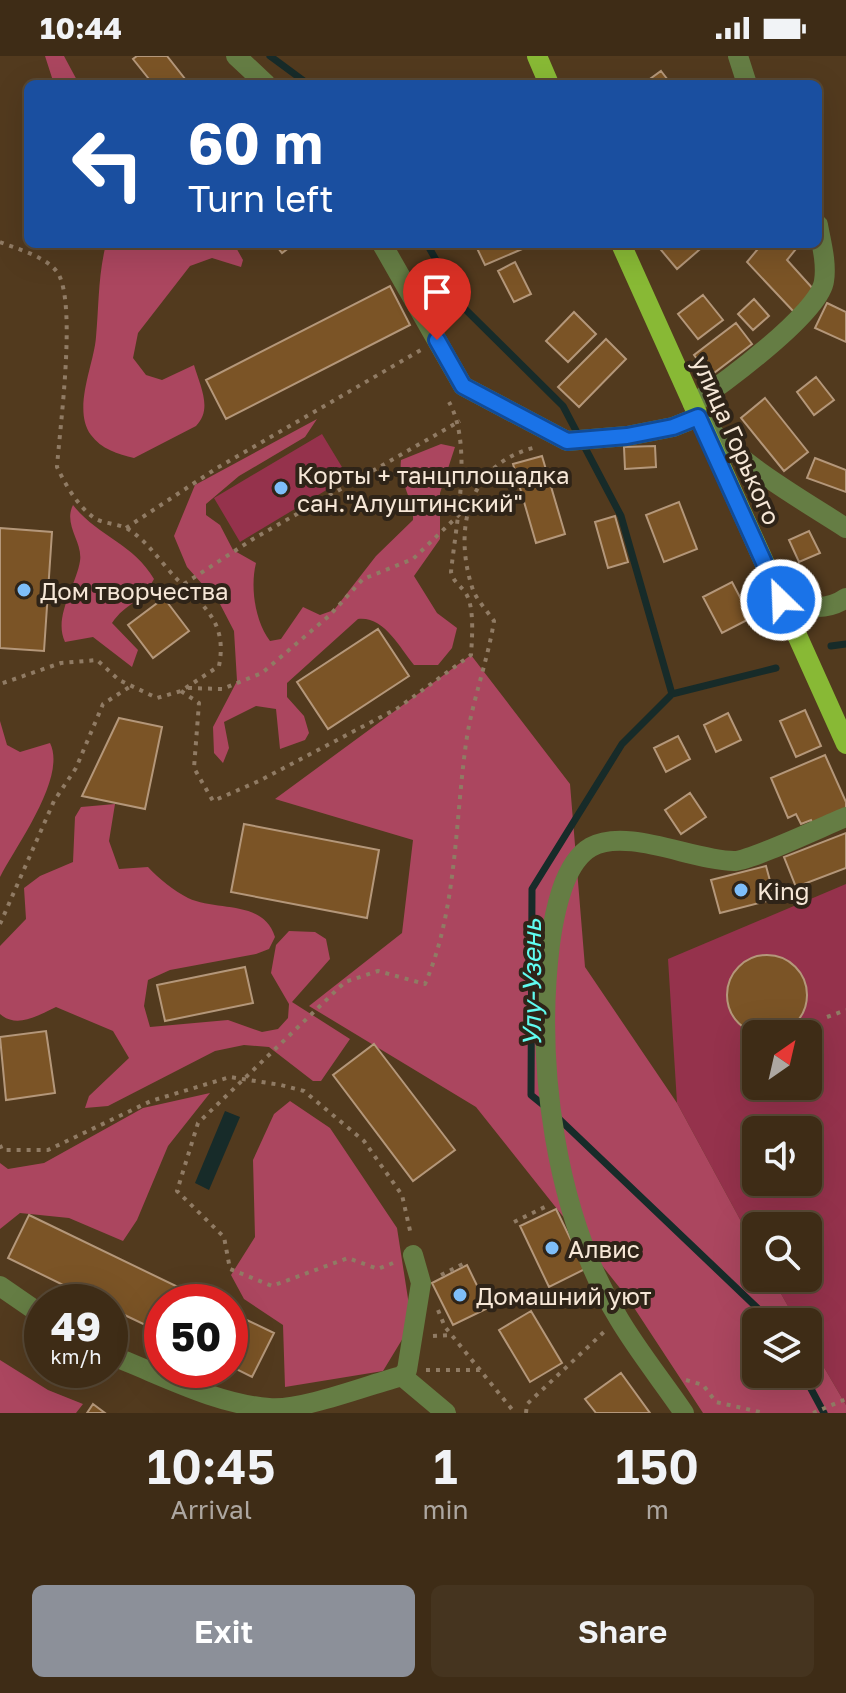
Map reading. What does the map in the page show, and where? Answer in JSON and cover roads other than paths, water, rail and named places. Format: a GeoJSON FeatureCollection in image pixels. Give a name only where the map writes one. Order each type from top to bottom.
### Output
{"type":"FeatureCollection","features":[{"type":"Feature","properties":{"kind":"main road"},"geometry":{"type":"LineString","coordinates":[[537,56],[547,80]]}},
{"type":"Feature","properties":{"kind":"main road","name":"улица Горького"},"geometry":{"type":"LineString","coordinates":[[623,248],[846,744]]}},
{"type":"Feature","properties":{"kind":"street"},"geometry":{"type":"LineString","coordinates":[[236,56],[262,80]]}},
{"type":"Feature","properties":{"kind":"street"},"geometry":{"type":"LineString","coordinates":[[738,56],[746,80]]}},
{"type":"Feature","properties":{"kind":"street"},"geometry":{"type":"LineString","coordinates":[[384,248],[429,345],[463,386],[567,441],[627,436],[673,427],[812,306],[824,283],[820,248]]}},
{"type":"Feature","properties":{"kind":"street"},"geometry":{"type":"LineString","coordinates":[[695,410],[720,441],[762,476],[846,528]]}},
{"type":"Feature","properties":{"kind":"street"},"geometry":{"type":"LineString","coordinates":[[781,600],[810,608],[835,605],[846,598]]}},
{"type":"Feature","properties":{"kind":"street"},"geometry":{"type":"LineString","coordinates":[[684,1413],[619,1319],[577,1227],[559,1154],[546,1068],[543,997],[554,917],[576,858],[594,845],[628,842],[736,861],[846,817]]}},
{"type":"Feature","properties":{"kind":"street"},"geometry":{"type":"LineString","coordinates":[[404,1373],[421,1283],[413,1255]]}},
{"type":"Feature","properties":{"kind":"street"},"geometry":{"type":"LineString","coordinates":[[0,1286],[24,1303]]}},
{"type":"Feature","properties":{"kind":"street"},"geometry":{"type":"LineString","coordinates":[[128,1362],[266,1411],[290,1407],[404,1373]]}},
{"type":"Feature","properties":{"kind":"street"},"geometry":{"type":"LineString","coordinates":[[404,1373],[446,1413]]}},
{"type":"Feature","properties":{"kind":"water"},"geometry":{"type":"Polygon","coordinates":[[[225,1111],[240,1117],[209,1190],[195,1183],[225,1111]]]}},
{"type":"Feature","properties":{"kind":"waterway"},"geometry":{"type":"LineString","coordinates":[[270,56],[303,80]]}},
{"type":"Feature","properties":{"kind":"waterway"},"geometry":{"type":"LineString","coordinates":[[429,248],[462,306],[563,406],[621,516],[672,694]]}},
{"type":"Feature","properties":{"kind":"waterway","name":"Улу-Узень"},"geometry":{"type":"LineString","coordinates":[[831,646],[846,644]]}},
{"type":"Feature","properties":{"kind":"waterway","name":"Улу-Узень"},"geometry":{"type":"LineString","coordinates":[[547,1108],[531,1095],[532,889],[622,744],[672,694],[776,668]]}},
{"type":"Feature","properties":{"kind":"waterway","name":"Улу-Узень"},"geometry":{"type":"LineString","coordinates":[[556,1116],[757,1308]]}},
{"type":"Feature","properties":{"kind":"waterway","name":"Улу-Узень"},"geometry":{"type":"LineString","coordinates":[[811,1388],[824,1413]]}},
{"type":"Feature","properties":{"kind":"place","name":"Корты + танцплощадка сан.\"Алуштинский\""},"geometry":{"type":"Point","coordinates":[281,488]}},
{"type":"Feature","properties":{"kind":"place","name":"Дом творчества"},"geometry":{"type":"Point","coordinates":[24,590]}},
{"type":"Feature","properties":{"kind":"place","name":"King"},"geometry":{"type":"Point","coordinates":[741,890]}},
{"type":"Feature","properties":{"kind":"place","name":"Алвис"},"geometry":{"type":"Point","coordinates":[552,1248]}},
{"type":"Feature","properties":{"kind":"place","name":"Домашний уют"},"geometry":{"type":"Point","coordinates":[460,1295]}}]}
